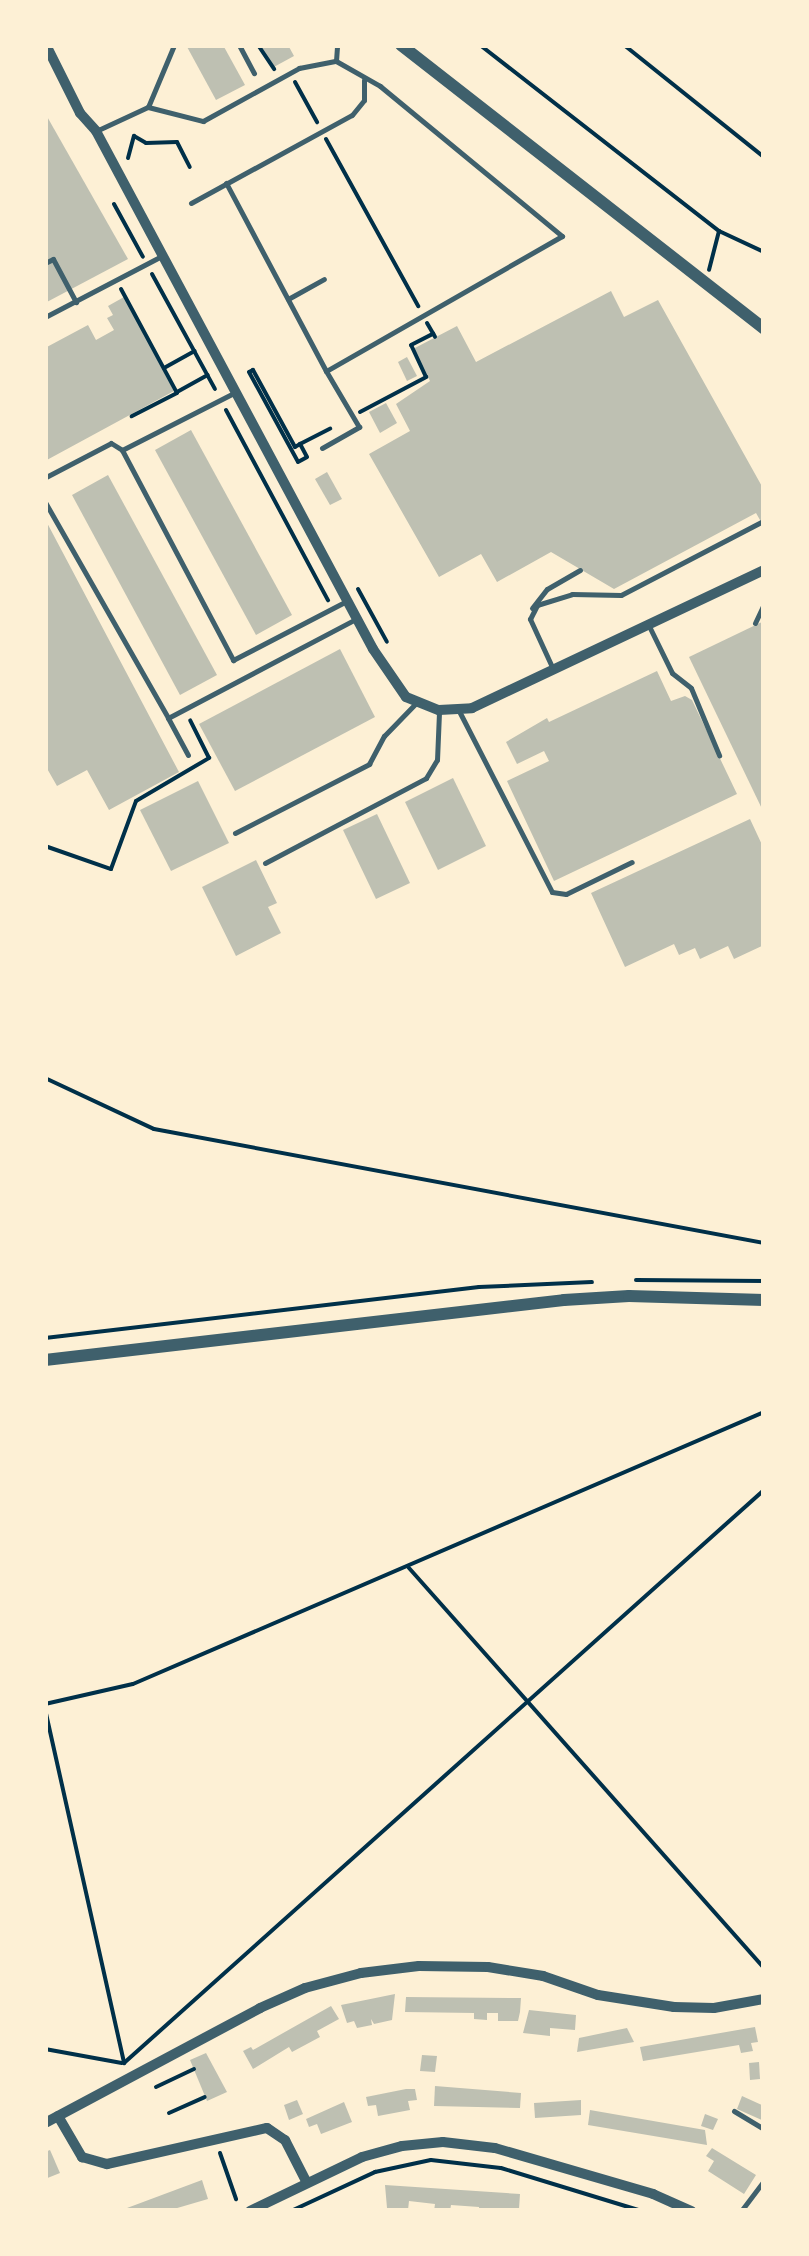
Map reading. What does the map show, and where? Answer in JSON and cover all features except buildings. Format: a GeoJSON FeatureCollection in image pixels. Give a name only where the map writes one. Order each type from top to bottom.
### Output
{"type":"FeatureCollection","features":[{"type":"Feature","properties":{"kind":"street"},"geometry":{"type":"LineString","coordinates":[[46,45],[388,676],[416,702],[439,710],[458,711],[554,672],[764,570]]}},
{"type":"Feature","properties":{"kind":"street"},"geometry":{"type":"LineString","coordinates":[[402,45],[764,329]]}},
{"type":"Feature","properties":{"kind":"street"},"geometry":{"type":"LineString","coordinates":[[45,1360],[564,1300],[629,1296],[764,1300]]}},
{"type":"Feature","properties":{"kind":"street"},"geometry":{"type":"LineString","coordinates":[[45,2123],[260,2008],[306,1988],[361,1973],[419,1966],[488,1967],[544,1976],[598,1994],[674,2007],[714,2008],[764,1999]]}},
{"type":"Feature","properties":{"kind":"street"},"geometry":{"type":"LineString","coordinates":[[58,2116],[82,2156],[107,2164],[267,2128],[285,2140],[307,2182]]}},
{"type":"Feature","properties":{"kind":"street"},"geometry":{"type":"LineString","coordinates":[[250,2211],[382,2151],[433,2143],[495,2148],[624,2185],[692,2211]]}},
{"type":"Feature","properties":{"kind":"lane"},"geometry":{"type":"LineString","coordinates":[[148,107],[174,45]]}},
{"type":"Feature","properties":{"kind":"lane"},"geometry":{"type":"LineString","coordinates":[[239,45],[254,72]]}},
{"type":"Feature","properties":{"kind":"lane"},"geometry":{"type":"LineString","coordinates":[[336,61],[337,45]]}},
{"type":"Feature","properties":{"kind":"lane"},"geometry":{"type":"LineString","coordinates":[[96,131],[148,107],[203,121],[317,62],[336,61],[380,86],[560,231],[560,240],[326,372]]}},
{"type":"Feature","properties":{"kind":"lane"},"geometry":{"type":"LineString","coordinates":[[191,204],[322,131],[362,104],[366,92],[362,77]]}},
{"type":"Feature","properties":{"kind":"lane"},"geometry":{"type":"LineString","coordinates":[[226,184],[359,427],[322,448]]}},
{"type":"Feature","properties":{"kind":"lane"},"geometry":{"type":"LineString","coordinates":[[45,317],[160,257]]}},
{"type":"Feature","properties":{"kind":"lane"},"geometry":{"type":"LineString","coordinates":[[45,263],[53,259],[76,302]]}},
{"type":"Feature","properties":{"kind":"lane"},"geometry":{"type":"LineString","coordinates":[[288,299],[324,279]]}},
{"type":"Feature","properties":{"kind":"lane"},"geometry":{"type":"LineString","coordinates":[[122,450],[234,393]]}},
{"type":"Feature","properties":{"kind":"lane"},"geometry":{"type":"LineString","coordinates":[[46,477],[111,443],[122,450],[233,660],[347,602]]}},
{"type":"Feature","properties":{"kind":"lane"},"geometry":{"type":"LineString","coordinates":[[45,502],[188,755]]}},
{"type":"Feature","properties":{"kind":"lane"},"geometry":{"type":"LineString","coordinates":[[531,610],[572,594],[621,595],[761,522]]}},
{"type":"Feature","properties":{"kind":"lane"},"geometry":{"type":"LineString","coordinates":[[554,672],[534,629],[531,610],[548,589],[580,570]]}},
{"type":"Feature","properties":{"kind":"lane"},"geometry":{"type":"LineString","coordinates":[[755,623],[764,604]]}},
{"type":"Feature","properties":{"kind":"lane"},"geometry":{"type":"LineString","coordinates":[[168,718],[356,619]]}},
{"type":"Feature","properties":{"kind":"lane"},"geometry":{"type":"LineString","coordinates":[[649,626],[672,674],[691,688],[720,755]]}},
{"type":"Feature","properties":{"kind":"lane"},"geometry":{"type":"LineString","coordinates":[[235,833],[370,764],[384,736],[416,702]]}},
{"type":"Feature","properties":{"kind":"lane"},"geometry":{"type":"LineString","coordinates":[[265,863],[426,778],[439,751],[439,710]]}},
{"type":"Feature","properties":{"kind":"lane"},"geometry":{"type":"LineString","coordinates":[[458,711],[552,892],[566,894],[632,862]]}},
{"type":"Feature","properties":{"kind":"lane"},"geometry":{"type":"LineString","coordinates":[[734,2111],[764,2129]]}},
{"type":"Feature","properties":{"kind":"lane"},"geometry":{"type":"LineString","coordinates":[[741,2211],[764,2180]]}},
{"type":"Feature","properties":{"kind":"path"},"geometry":{"type":"LineString","coordinates":[[258,45],[272,70],[286,63],[434,335],[410,345],[426,378],[353,416],[300,444],[295,447],[253,370],[249,372],[298,462],[308,458],[300,444]]}},
{"type":"Feature","properties":{"kind":"path"},"geometry":{"type":"LineString","coordinates":[[480,45],[720,231],[764,252]]}},
{"type":"Feature","properties":{"kind":"path"},"geometry":{"type":"LineString","coordinates":[[624,45],[764,157]]}},
{"type":"Feature","properties":{"kind":"path"},"geometry":{"type":"LineString","coordinates":[[131,168],[128,151],[134,136],[146,142],[178,142],[190,166]]}},
{"type":"Feature","properties":{"kind":"path"},"geometry":{"type":"LineString","coordinates":[[114,204],[332,608]]}},
{"type":"Feature","properties":{"kind":"path"},"geometry":{"type":"LineString","coordinates":[[705,284],[720,231]]}},
{"type":"Feature","properties":{"kind":"path"},"geometry":{"type":"LineString","coordinates":[[116,280],[177,392]]}},
{"type":"Feature","properties":{"kind":"path"},"geometry":{"type":"LineString","coordinates":[[164,368],[195,352]]}},
{"type":"Feature","properties":{"kind":"path"},"geometry":{"type":"LineString","coordinates":[[132,416],[208,375]]}},
{"type":"Feature","properties":{"kind":"path"},"geometry":{"type":"LineString","coordinates":[[45,846],[111,869],[136,801],[209,758],[188,716],[207,706],[206,698]]}},
{"type":"Feature","properties":{"kind":"path"},"geometry":{"type":"LineString","coordinates":[[45,1078],[154,1129],[764,1243]]}},
{"type":"Feature","properties":{"kind":"path"},"geometry":{"type":"LineString","coordinates":[[619,1280],[764,1282]]}},
{"type":"Feature","properties":{"kind":"path"},"geometry":{"type":"LineString","coordinates":[[45,1338],[479,1286],[601,1281]]}},
{"type":"Feature","properties":{"kind":"path"},"geometry":{"type":"LineString","coordinates":[[124,2063],[45,1706],[133,1684],[764,1412]]}},
{"type":"Feature","properties":{"kind":"path"},"geometry":{"type":"LineString","coordinates":[[124,2063],[764,1490]]}},
{"type":"Feature","properties":{"kind":"path"},"geometry":{"type":"LineString","coordinates":[[409,1568],[764,1968]]}},
{"type":"Feature","properties":{"kind":"path"},"geometry":{"type":"LineString","coordinates":[[45,2049],[124,2063]]}},
{"type":"Feature","properties":{"kind":"path"},"geometry":{"type":"LineString","coordinates":[[156,2087],[194,2069]]}},
{"type":"Feature","properties":{"kind":"path"},"geometry":{"type":"LineString","coordinates":[[169,2114],[205,2097]]}},
{"type":"Feature","properties":{"kind":"path"},"geometry":{"type":"LineString","coordinates":[[218,2148],[236,2198]]}},
{"type":"Feature","properties":{"kind":"path"},"geometry":{"type":"LineString","coordinates":[[292,2211],[375,2172],[436,2160],[501,2168],[642,2211]]}}]}
